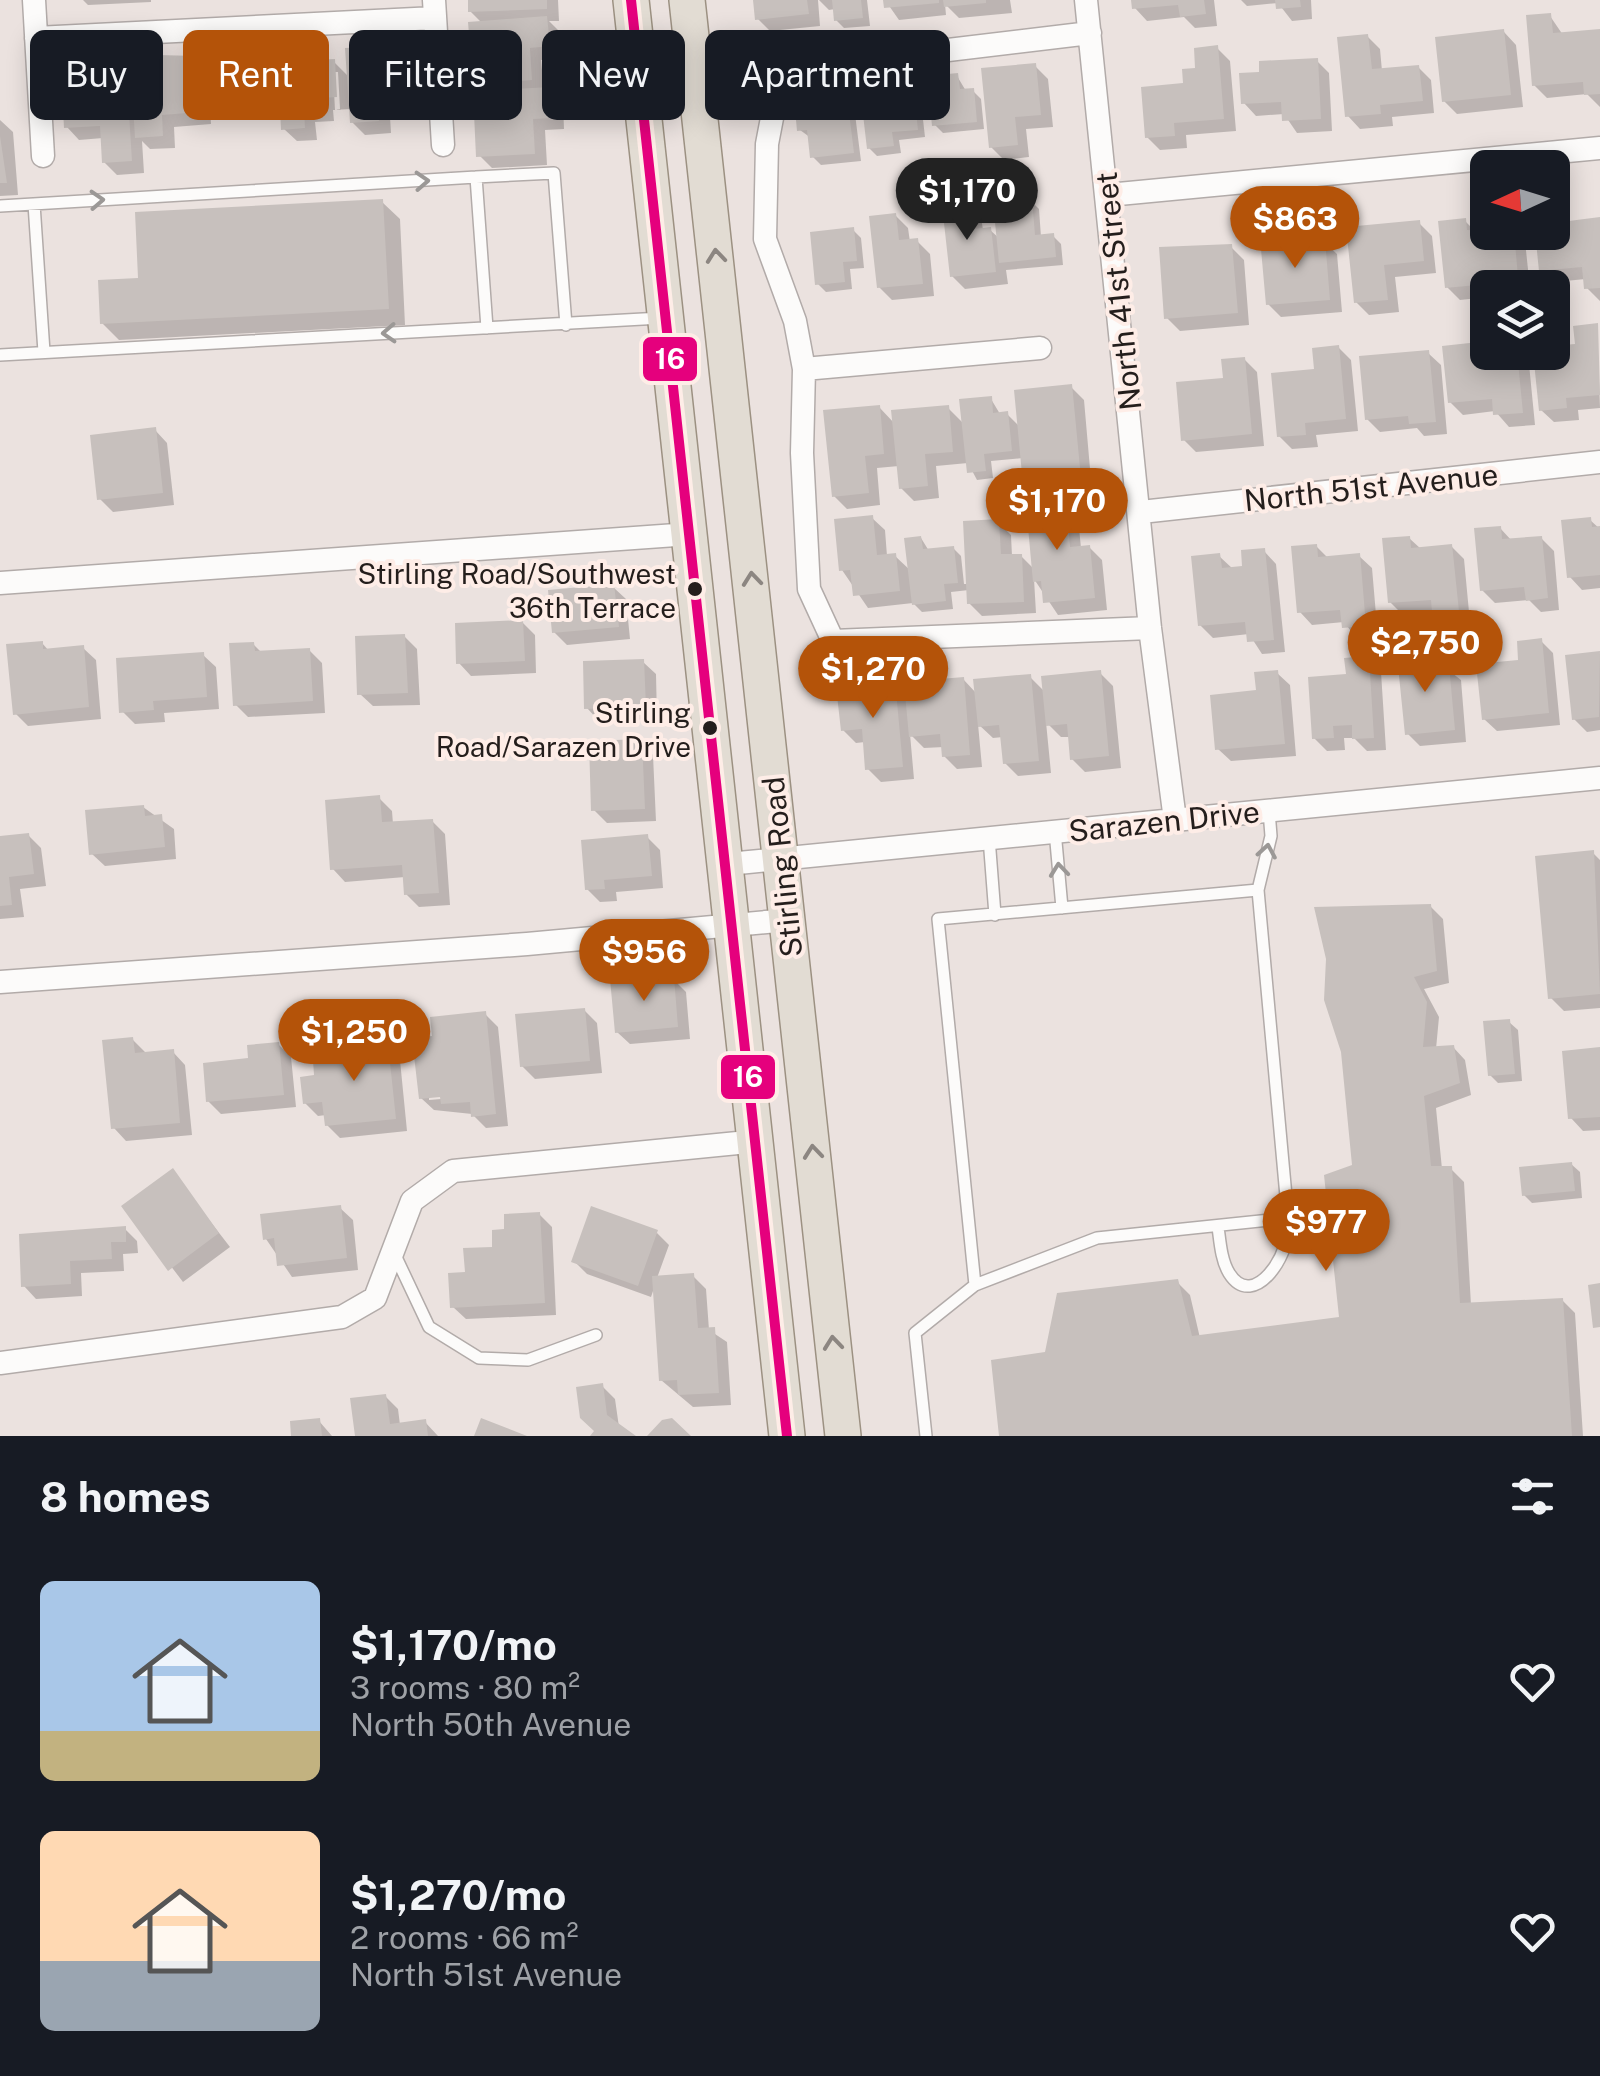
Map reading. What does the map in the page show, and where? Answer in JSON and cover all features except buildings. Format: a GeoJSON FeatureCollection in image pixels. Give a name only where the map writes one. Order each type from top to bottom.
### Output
{"type":"FeatureCollection","features":[{"type":"Feature","properties":{"kind":"main road","name":"Stirling Road"},"geometry":{"type":"LineString","coordinates":[[630,0],[735,925],[787,1436]]}},
{"type":"Feature","properties":{"kind":"main road","name":"Stirling Road"},"geometry":{"type":"LineString","coordinates":[[687,0],[843,1436]]}},
{"type":"Feature","properties":{"kind":"street"},"geometry":{"type":"LineString","coordinates":[[34,0],[36,30]]}},
{"type":"Feature","properties":{"kind":"street","name":"North 41st Street"},"geometry":{"type":"LineString","coordinates":[[1086,0],[1150,628],[1175,820]]}},
{"type":"Feature","properties":{"kind":"street"},"geometry":{"type":"LineString","coordinates":[[146,30],[435,9],[443,145]]}},
{"type":"Feature","properties":{"kind":"street"},"geometry":{"type":"LineString","coordinates":[[1090,33],[806,67],[776,92],[767,144],[766,239],[794,320],[804,369],[802,453],[809,588],[833,642],[1150,628]]}},
{"type":"Feature","properties":{"kind":"street"},"geometry":{"type":"LineString","coordinates":[[41,120],[43,156]]}},
{"type":"Feature","properties":{"kind":"street"},"geometry":{"type":"LineString","coordinates":[[1108,195],[1600,148]]}},
{"type":"Feature","properties":{"kind":"street"},"geometry":{"type":"LineString","coordinates":[[804,369],[1040,348]]}},
{"type":"Feature","properties":{"kind":"street","name":"North 51st Avenue"},"geometry":{"type":"LineString","coordinates":[[1141,512],[1600,462]]}},
{"type":"Feature","properties":{"kind":"street"},"geometry":{"type":"LineString","coordinates":[[0,583],[690,534]]}},
{"type":"Feature","properties":{"kind":"street","name":"Sarazen Drive"},"geometry":{"type":"LineString","coordinates":[[728,864],[1600,778]]}},
{"type":"Feature","properties":{"kind":"street"},"geometry":{"type":"LineString","coordinates":[[0,982],[788,920]]}},
{"type":"Feature","properties":{"kind":"street"},"geometry":{"type":"LineString","coordinates":[[0,1363],[342,1317],[375,1298],[412,1202],[453,1170],[758,1141]]}},
{"type":"Feature","properties":{"kind":"lane"},"geometry":{"type":"LineString","coordinates":[[0,206],[554,173],[566,325]]}},
{"type":"Feature","properties":{"kind":"lane"},"geometry":{"type":"LineString","coordinates":[[476,178],[487,328]]}},
{"type":"Feature","properties":{"kind":"lane"},"geometry":{"type":"LineString","coordinates":[[34,204],[44,352]]}},
{"type":"Feature","properties":{"kind":"lane"},"geometry":{"type":"LineString","coordinates":[[0,355],[665,318]]}},
{"type":"Feature","properties":{"kind":"lane"},"geometry":{"type":"LineString","coordinates":[[1218,1227],[1230,1275],[1239,1282],[1255,1283],[1270,1276],[1288,1248],[1258,890],[1269,846],[1269,810]]}},
{"type":"Feature","properties":{"kind":"lane"},"geometry":{"type":"LineString","coordinates":[[1055,832],[1062,908]]}},
{"type":"Feature","properties":{"kind":"lane"},"geometry":{"type":"LineString","coordinates":[[989,838],[995,915]]}},
{"type":"Feature","properties":{"kind":"lane"},"geometry":{"type":"LineString","coordinates":[[975,1286],[938,920],[1258,890]]}},
{"type":"Feature","properties":{"kind":"lane"},"geometry":{"type":"LineString","coordinates":[[926,1436],[915,1333],[975,1286],[1097,1238],[1288,1218]]}},
{"type":"Feature","properties":{"kind":"lane"},"geometry":{"type":"LineString","coordinates":[[393,1251],[429,1327],[479,1358],[528,1360],[596,1336]]}},
{"type":"Feature","properties":{"kind":"transit line","name":"16"},"geometry":{"type":"LineString","coordinates":[[631,0],[787,1436]]}},
{"type":"Feature","properties":{"kind":"place","name":"Stirling Road/Southwest 36th Terrace"},"geometry":{"type":"Point","coordinates":[695,589]}},
{"type":"Feature","properties":{"kind":"place","name":"Stirling Road/Sarazen Drive"},"geometry":{"type":"Point","coordinates":[710,728]}}]}
